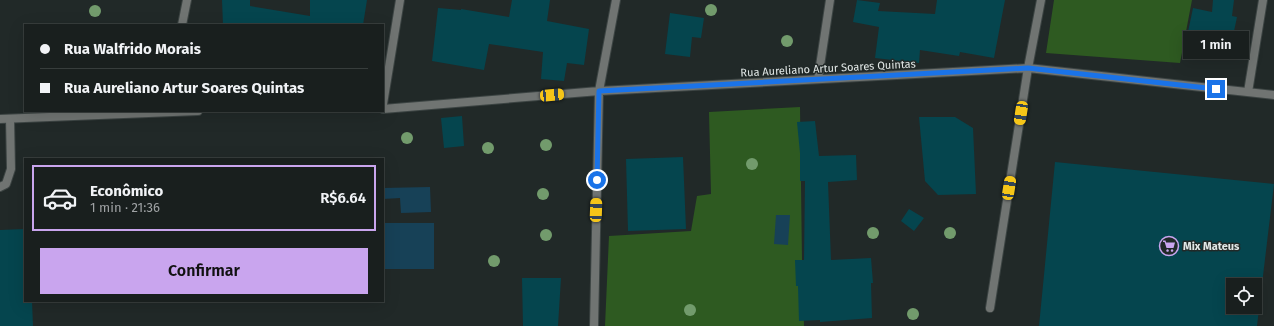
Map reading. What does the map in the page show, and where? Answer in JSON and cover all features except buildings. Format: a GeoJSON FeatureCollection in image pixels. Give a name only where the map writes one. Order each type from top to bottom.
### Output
{"type":"FeatureCollection","features":[{"type":"Feature","properties":{"kind":"street"},"geometry":{"type":"LineString","coordinates":[[182,24],[186,0]]}},
{"type":"Feature","properties":{"kind":"street"},"geometry":{"type":"LineString","coordinates":[[384,98],[400,0]]}},
{"type":"Feature","properties":{"kind":"street"},"geometry":{"type":"LineString","coordinates":[[594,326],[599,91],[616,0]]}},
{"type":"Feature","properties":{"kind":"street"},"geometry":{"type":"LineString","coordinates":[[818,79],[830,0]]}},
{"type":"Feature","properties":{"kind":"street"},"geometry":{"type":"LineString","coordinates":[[990,308],[1028,68],[1041,0]]}},
{"type":"Feature","properties":{"kind":"street"},"geometry":{"type":"LineString","coordinates":[[1248,92],[1263,0]]}},
{"type":"Feature","properties":{"kind":"street","name":"Rua Aureliano Artur Soares Quintas"},"geometry":{"type":"LineString","coordinates":[[384,109],[599,91],[1028,68],[1274,95]]}},
{"type":"Feature","properties":{"kind":"street"},"geometry":{"type":"LineString","coordinates":[[0,119],[146,112]]}},
{"type":"Feature","properties":{"kind":"street"},"geometry":{"type":"LineString","coordinates":[[0,187],[6,184],[11,169],[10,119]]}},
{"type":"Feature","properties":{"kind":"green space"},"geometry":{"type":"Polygon","coordinates":[[[1054,0],[1192,0],[1180,63],[1046,53],[1054,0]]]}},
{"type":"Feature","properties":{"kind":"green space"},"geometry":{"type":"Polygon","coordinates":[[[800,107],[804,326],[605,326],[609,236],[691,231],[697,196],[711,194],[709,112],[800,107]]]}},
{"type":"Feature","properties":{"kind":"water"},"geometry":{"type":"Polygon","coordinates":[[[430,187],[431,212],[401,213],[400,198],[384,199],[384,188],[430,187]]]}},
{"type":"Feature","properties":{"kind":"water"},"geometry":{"type":"Polygon","coordinates":[[[776,215],[790,215],[788,245],[774,244],[776,215]]]}},
{"type":"Feature","properties":{"kind":"water"},"geometry":{"type":"Polygon","coordinates":[[[384,223],[434,223],[434,269],[384,269],[384,223]]]}},
{"type":"Feature","properties":{"kind":"place","name":"Mix Mateus"},"geometry":{"type":"Point","coordinates":[1169,246]}},
{"type":"Feature","properties":{"kind":"route"},"geometry":{"type":"LineString","coordinates":[[597,180],[599,91],[1028,68],[1216,89]]}}]}
